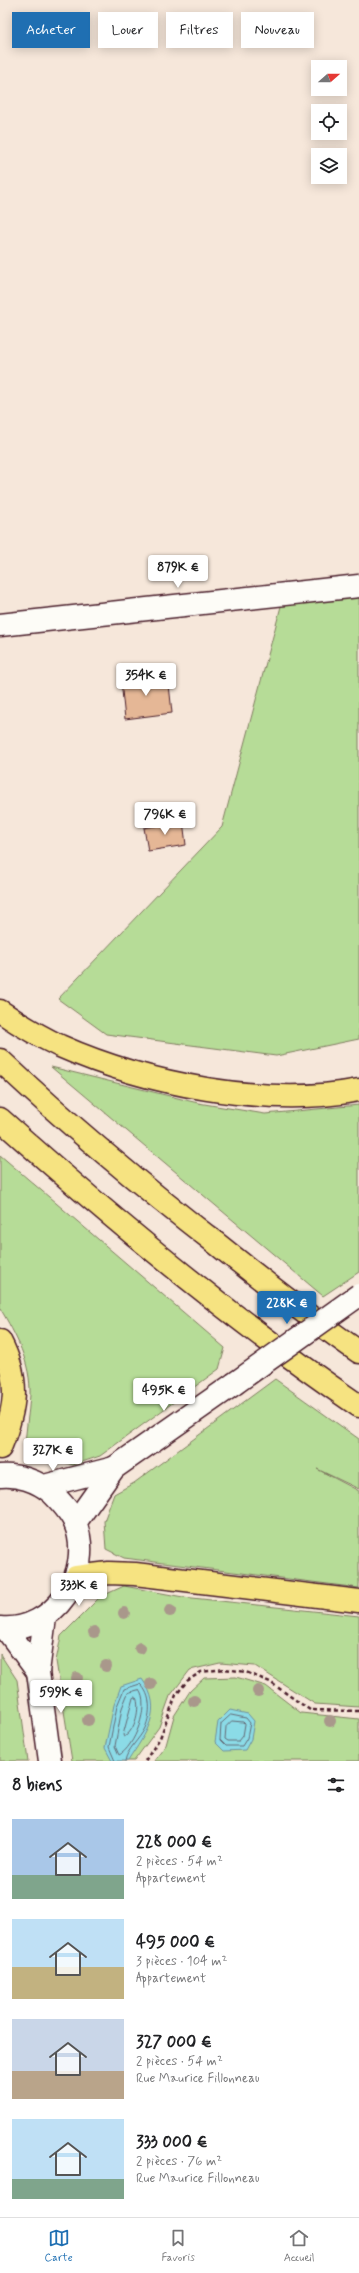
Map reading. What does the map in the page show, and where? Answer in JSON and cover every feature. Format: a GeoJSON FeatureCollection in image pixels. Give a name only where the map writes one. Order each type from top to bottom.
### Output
{"type":"FeatureCollection","features":[{"type":"Feature","properties":{"kind":"highway"},"geometry":{"type":"LineString","coordinates":[[0,1011],[60,1046],[106,1063],[183,1084],[246,1095],[336,1095],[359,1090]]}},
{"type":"Feature","properties":{"kind":"highway"},"geometry":{"type":"LineString","coordinates":[[0,1060],[39,1097],[173,1210],[276,1291],[359,1352]]}},
{"type":"Feature","properties":{"kind":"highway"},"geometry":{"type":"LineString","coordinates":[[0,1119],[88,1198],[201,1289],[316,1376],[359,1406]]}},
{"type":"Feature","properties":{"kind":"highway"},"geometry":{"type":"LineString","coordinates":[[0,1341],[11,1366],[15,1396],[13,1412],[0,1448]]}},
{"type":"Feature","properties":{"kind":"highway"},"geometry":{"type":"LineString","coordinates":[[76,1577],[109,1573],[134,1574],[359,1601]]}},
{"type":"Feature","properties":{"kind":"street"},"geometry":{"type":"LineString","coordinates":[[0,625],[359,586]]}},
{"type":"Feature","properties":{"kind":"street"},"geometry":{"type":"LineString","coordinates":[[75,1523],[114,1468],[359,1295]]}},
{"type":"Feature","properties":{"kind":"street"},"geometry":{"type":"LineString","coordinates":[[44,1486],[114,1468]]}},
{"type":"Feature","properties":{"kind":"street"},"geometry":{"type":"LineString","coordinates":[[0,1476],[26,1478],[44,1486],[62,1502],[75,1523],[80,1553],[76,1577],[64,1599],[45,1617],[27,1625],[3,1628]]}},
{"type":"Feature","properties":{"kind":"street"},"geometry":{"type":"LineString","coordinates":[[45,1617],[38,1672],[50,1761]]}},
{"type":"Feature","properties":{"kind":"street"},"geometry":{"type":"LineString","coordinates":[[3,1628],[38,1672]]}},
{"type":"Feature","properties":{"kind":"path"},"geometry":{"type":"LineString","coordinates":[[145,1761],[160,1738],[176,1695],[187,1682],[201,1672],[225,1669],[246,1672],[270,1682],[310,1710],[359,1711]]}},
{"type":"Feature","properties":{"kind":"green space"},"geometry":{"type":"Polygon","coordinates":[[[359,588],[359,1039],[276,1056],[106,1034],[58,999],[222,827],[284,595],[359,588]]]}},
{"type":"Feature","properties":{"kind":"green space"},"geometry":{"type":"Polygon","coordinates":[[[51,1067],[198,1103],[265,1114],[359,1105],[359,1272],[323,1296],[51,1067]]]}},
{"type":"Feature","properties":{"kind":"green space"},"geometry":{"type":"Polygon","coordinates":[[[0,1155],[225,1348],[219,1369],[100,1456],[73,1465],[25,1451],[30,1383],[25,1361],[17,1339],[0,1308],[0,1155]]]}},
{"type":"Feature","properties":{"kind":"green space"},"geometry":{"type":"Polygon","coordinates":[[[275,1379],[359,1439],[359,1489],[317,1469],[359,1491],[359,1588],[124,1558],[106,1549],[104,1521],[114,1494],[134,1483],[275,1379]]]}},
{"type":"Feature","properties":{"kind":"green space"},"geometry":{"type":"Polygon","coordinates":[[[124,1586],[183,1597],[359,1616],[359,1707],[315,1704],[255,1666],[220,1663],[190,1670],[170,1696],[159,1727],[134,1761],[72,1761],[56,1661],[61,1636],[100,1597],[124,1586]]]}},
{"type":"Feature","properties":{"kind":"green space"},"geometry":{"type":"Polygon","coordinates":[[[0,1654],[17,1680],[28,1761],[0,1761],[0,1654]]]}},
{"type":"Feature","properties":{"kind":"green space"},"geometry":{"type":"Polygon","coordinates":[[[236,1677],[266,1686],[301,1713],[359,1719],[359,1761],[154,1761],[166,1745],[174,1716],[190,1691],[204,1678],[236,1677]]]}},
{"type":"Feature","properties":{"kind":"water"},"geometry":{"type":"Polygon","coordinates":[[[142,1679],[149,1690],[152,1701],[150,1721],[141,1741],[128,1761],[112,1761],[105,1748],[114,1705],[121,1686],[142,1679]]]}},
{"type":"Feature","properties":{"kind":"water"},"geometry":{"type":"Polygon","coordinates":[[[230,1710],[248,1714],[254,1721],[251,1739],[245,1750],[224,1751],[215,1742],[218,1722],[230,1710]]]}},
{"type":"Feature","properties":{"kind":"building"},"geometry":{"type":"Polygon","coordinates":[[[168,675],[172,713],[125,719],[121,681],[168,675]]]}},
{"type":"Feature","properties":{"kind":"building"},"geometry":{"type":"Polygon","coordinates":[[[183,821],[186,845],[148,851],[144,828],[183,821]]]}}]}
